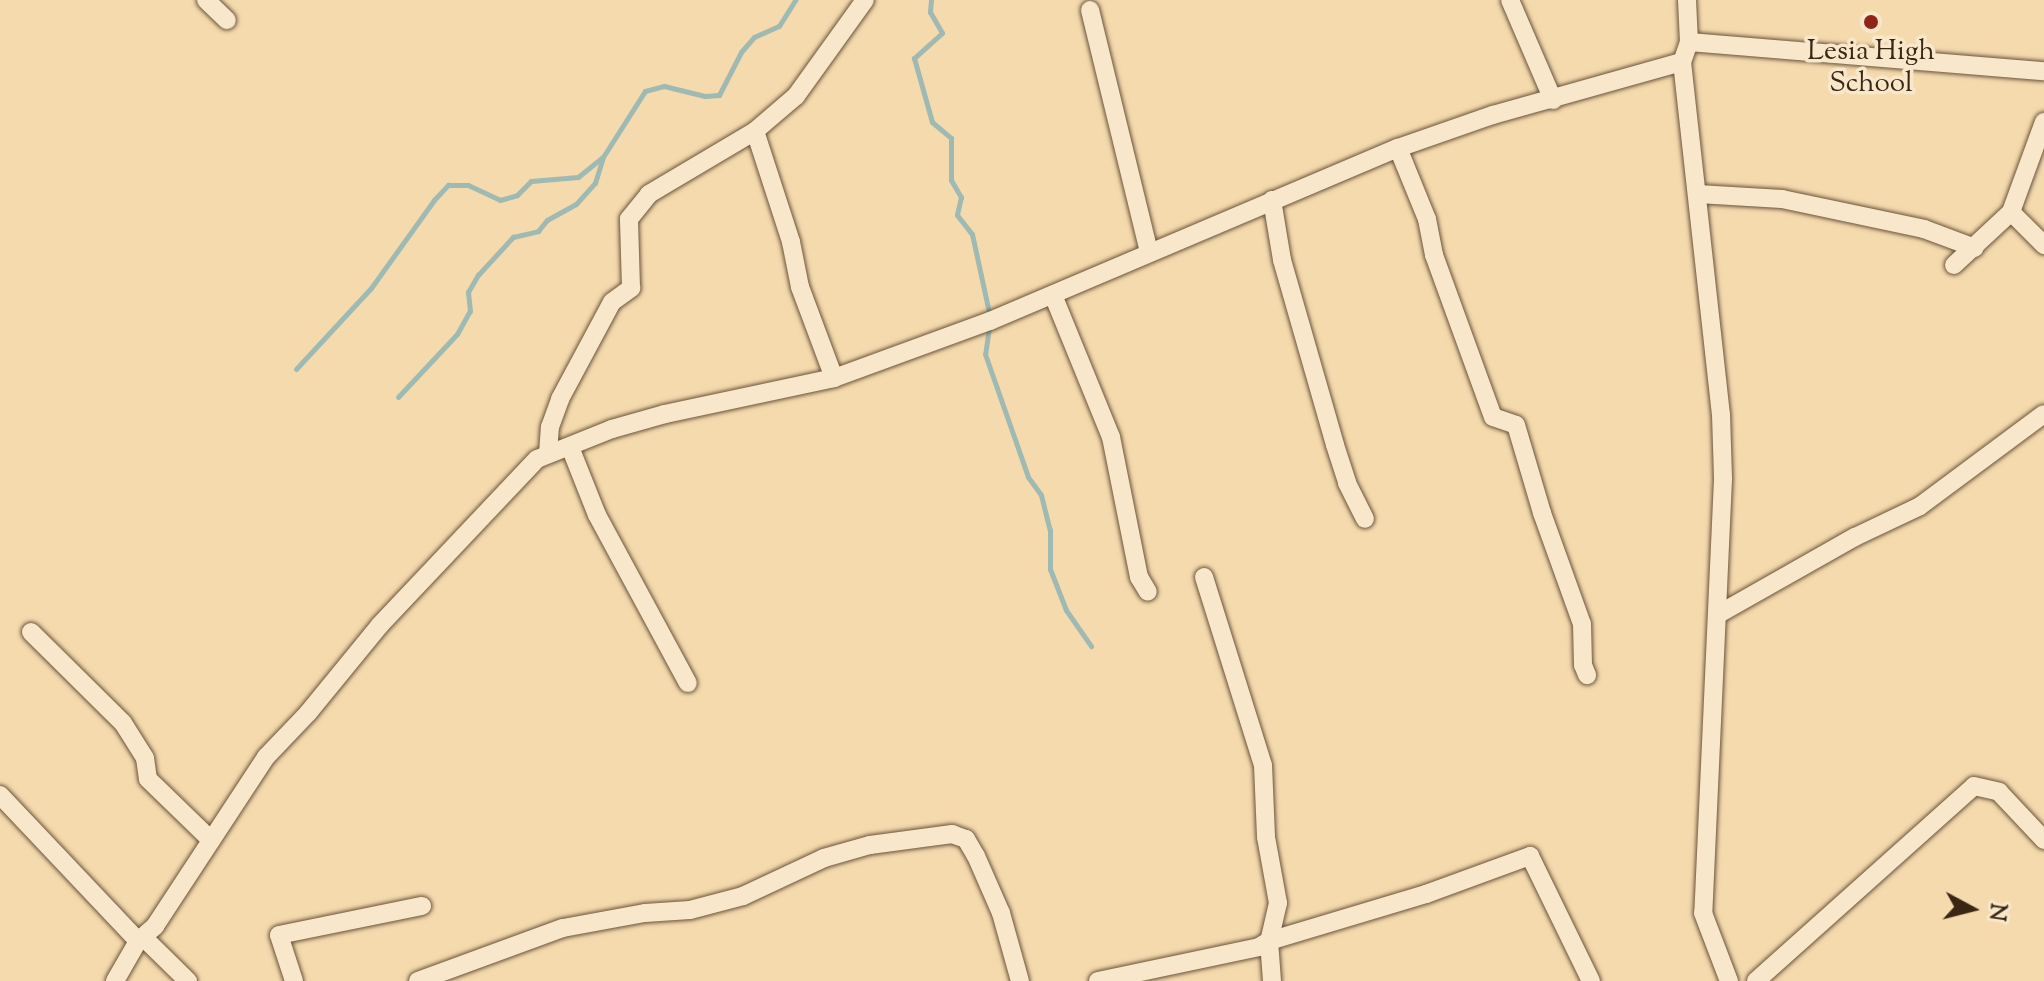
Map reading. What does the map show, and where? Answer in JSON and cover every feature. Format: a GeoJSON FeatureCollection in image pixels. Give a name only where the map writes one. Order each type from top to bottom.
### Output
{"type":"FeatureCollection","features":[{"type":"Feature","properties":{"kind":"street"},"geometry":{"type":"LineString","coordinates":[[206,0],[227,20]]}},
{"type":"Feature","properties":{"kind":"street"},"geometry":{"type":"LineString","coordinates":[[548,454],[550,427],[578,360],[612,302],[631,288],[629,219],[649,194],[755,131],[796,96],[865,0]]}},
{"type":"Feature","properties":{"kind":"street"},"geometry":{"type":"LineString","coordinates":[[1510,0],[1553,100]]}},
{"type":"Feature","properties":{"kind":"street"},"geometry":{"type":"LineString","coordinates":[[1687,0],[1689,42],[1682,62],[1721,414],[1723,479],[1703,913],[1729,981]]}},
{"type":"Feature","properties":{"kind":"street"},"geometry":{"type":"LineString","coordinates":[[1090,10],[1149,252]]}},
{"type":"Feature","properties":{"kind":"street"},"geometry":{"type":"LineString","coordinates":[[1689,42],[2044,71]]}},
{"type":"Feature","properties":{"kind":"street"},"geometry":{"type":"LineString","coordinates":[[115,981],[141,939],[155,926],[266,757],[308,713],[380,625],[537,459],[612,429],[665,414],[834,378],[1053,295],[1398,148],[1493,115],[1682,62]]}},
{"type":"Feature","properties":{"kind":"street"},"geometry":{"type":"LineString","coordinates":[[1954,265],[2011,212],[2044,122]]}},
{"type":"Feature","properties":{"kind":"street"},"geometry":{"type":"LineString","coordinates":[[755,131],[791,242],[800,287],[834,378]]}},
{"type":"Feature","properties":{"kind":"street"},"geometry":{"type":"LineString","coordinates":[[1398,148],[1427,219],[1434,255],[1493,417],[1516,425],[1551,540],[1582,624],[1583,665],[1587,675]]}},
{"type":"Feature","properties":{"kind":"street"},"geometry":{"type":"LineString","coordinates":[[1698,194],[1782,199],[1924,229],[1975,248]]}},
{"type":"Feature","properties":{"kind":"street"},"geometry":{"type":"LineString","coordinates":[[1272,200],[1282,260],[1335,445],[1347,483],[1365,519]]}},
{"type":"Feature","properties":{"kind":"street"},"geometry":{"type":"LineString","coordinates":[[2011,212],[2044,245]]}},
{"type":"Feature","properties":{"kind":"street"},"geometry":{"type":"LineString","coordinates":[[1053,295],[1111,437],[1139,577],[1148,592]]}},
{"type":"Feature","properties":{"kind":"street"},"geometry":{"type":"LineString","coordinates":[[1717,615],[1855,537],[1920,506],[2044,414]]}},
{"type":"Feature","properties":{"kind":"street"},"geometry":{"type":"LineString","coordinates":[[570,447],[597,515],[688,683]]}},
{"type":"Feature","properties":{"kind":"street"},"geometry":{"type":"LineString","coordinates":[[1204,577],[1263,765],[1266,837],[1278,903],[1269,941],[1272,981]]}},
{"type":"Feature","properties":{"kind":"street"},"geometry":{"type":"LineString","coordinates":[[31,632],[123,723],[145,758],[148,779],[211,840]]}},
{"type":"Feature","properties":{"kind":"street"},"geometry":{"type":"LineString","coordinates":[[1756,981],[1974,786],[1999,792],[2044,840]]}},
{"type":"Feature","properties":{"kind":"street"},"geometry":{"type":"LineString","coordinates":[[0,795],[141,939],[188,981]]}},
{"type":"Feature","properties":{"kind":"street"},"geometry":{"type":"LineString","coordinates":[[418,981],[563,928],[645,913],[690,910],[743,896],[824,858],[870,845],[952,834],[966,839],[976,856],[1001,913],[1020,981]]}},
{"type":"Feature","properties":{"kind":"street"},"geometry":{"type":"LineString","coordinates":[[1098,981],[1259,947],[1269,941],[1426,894],[1530,856],[1591,981]]}},
{"type":"Feature","properties":{"kind":"street"},"geometry":{"type":"LineString","coordinates":[[294,981],[279,935],[422,906]]}},
{"type":"Feature","properties":{"kind":"waterway"},"geometry":{"type":"LineString","coordinates":[[398,397],[457,334],[470,311],[468,292],[478,275],[513,237],[538,231],[547,220],[576,204],[595,183],[603,157],[645,91],[664,86],[705,96],[719,95],[741,52],[754,37],[779,26],[795,0]]}},
{"type":"Feature","properties":{"kind":"waterway"},"geometry":{"type":"LineString","coordinates":[[931,0],[930,12],[942,33],[914,58],[932,122],[951,138],[951,180],[961,197],[957,215],[972,234],[990,317]]}},
{"type":"Feature","properties":{"kind":"waterway"},"geometry":{"type":"LineString","coordinates":[[296,369],[371,288],[448,185],[468,185],[500,200],[517,195],[531,181],[578,177],[603,157]]}},
{"type":"Feature","properties":{"kind":"waterway"},"geometry":{"type":"LineString","coordinates":[[989,327],[985,354],[1028,477],[1041,495],[1050,530],[1050,569],[1066,610],[1091,646]]}},
{"type":"Feature","properties":{"kind":"place","name":"Lesia High School"},"geometry":{"type":"Point","coordinates":[1871,22]}}]}
